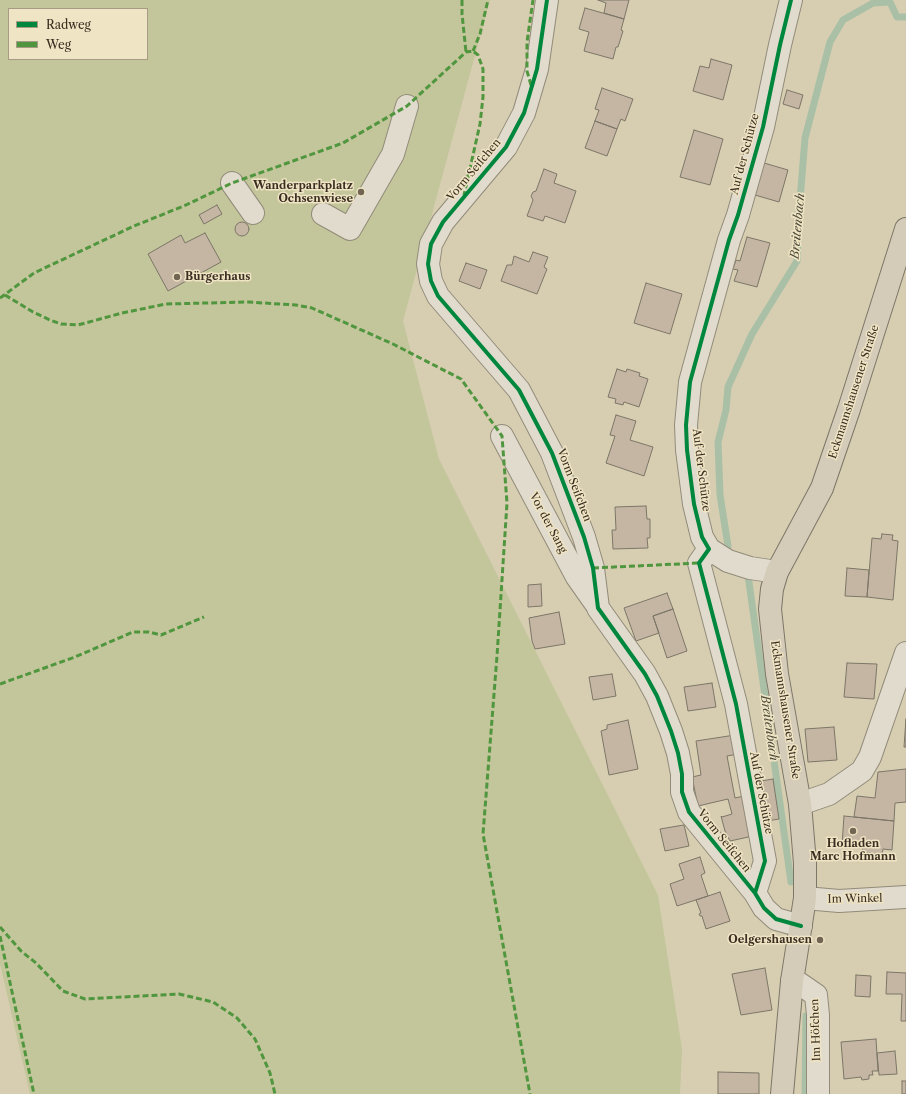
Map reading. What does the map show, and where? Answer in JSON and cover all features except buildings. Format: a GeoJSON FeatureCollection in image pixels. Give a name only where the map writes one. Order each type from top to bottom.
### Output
{"type":"FeatureCollection","features":[{"type":"Feature","properties":{"kind":"main road","name":"Eckmannshausener Straße"},"geometry":{"type":"LineString","coordinates":[[782,1094],[792,981],[805,898],[805,863],[800,804],[777,674],[770,609],[772,589],[777,572],[822,488],[849,409],[906,229]]}},
{"type":"Feature","properties":{"kind":"street","name":"Vorm Seifchen"},"geometry":{"type":"LineString","coordinates":[[547,0],[537,69],[524,113],[506,147],[442,222],[431,244],[428,264],[431,281],[438,296],[519,390],[552,453],[584,537],[591,562],[598,608],[645,674],[657,696],[678,753],[682,774],[682,792],[689,812],[755,893],[764,908],[776,919],[801,926]]}},
{"type":"Feature","properties":{"kind":"street","name":"Auf der Schütze"},"geometry":{"type":"LineString","coordinates":[[755,893],[765,862],[736,704],[700,563],[709,550],[702,537],[690,474],[686,425],[690,382],[729,240],[738,216],[763,127],[791,0]]}},
{"type":"Feature","properties":{"kind":"street"},"geometry":{"type":"LineString","coordinates":[[323,214],[350,229],[393,154],[408,106]]}},
{"type":"Feature","properties":{"kind":"street"},"geometry":{"type":"LineString","coordinates":[[232,183],[253,213]]}},
{"type":"Feature","properties":{"kind":"street","name":"Vor der Sang"},"geometry":{"type":"LineString","coordinates":[[502,436],[577,577],[598,608]]}},
{"type":"Feature","properties":{"kind":"street"},"geometry":{"type":"LineString","coordinates":[[709,550],[728,561],[750,568],[777,572]]}},
{"type":"Feature","properties":{"kind":"street"},"geometry":{"type":"LineString","coordinates":[[800,804],[829,794],[862,771],[870,757],[906,653]]}},
{"type":"Feature","properties":{"kind":"street","name":"Im Winkel"},"geometry":{"type":"LineString","coordinates":[[805,898],[839,901],[906,897]]}},
{"type":"Feature","properties":{"kind":"street","name":"Im Höfchen"},"geometry":{"type":"LineString","coordinates":[[792,981],[800,984],[816,995],[818,1016],[818,1094]]}},
{"type":"Feature","properties":{"kind":"green space"},"geometry":{"type":"Polygon","coordinates":[[[0,0],[490,0],[403,321],[439,459],[658,895],[682,1049],[680,1094],[30,1094],[0,964],[0,0]]]}},
{"type":"Feature","properties":{"kind":"waterway","name":"Breitenbach"},"geometry":{"type":"LineString","coordinates":[[728,546],[720,495],[718,442],[726,410],[728,387],[752,334],[797,261],[805,138],[830,42],[843,20],[873,3],[890,2],[897,17],[906,17]]}},
{"type":"Feature","properties":{"kind":"waterway","name":"Breitenbach"},"geometry":{"type":"LineString","coordinates":[[748,575],[791,882]]}},
{"type":"Feature","properties":{"kind":"waterway","name":"Breitenbach"},"geometry":{"type":"LineString","coordinates":[[805,1094],[806,1016]]}},
{"type":"Feature","properties":{"kind":"marked path"},"geometry":{"type":"LineString","coordinates":[[462,0],[466,52]]}},
{"type":"Feature","properties":{"kind":"marked path"},"geometry":{"type":"LineString","coordinates":[[473,51],[480,34],[488,0]]}},
{"type":"Feature","properties":{"kind":"marked path"},"geometry":{"type":"LineString","coordinates":[[531,85],[527,71],[527,42],[533,0]]}},
{"type":"Feature","properties":{"kind":"marked path"},"geometry":{"type":"LineString","coordinates":[[0,298],[34,273],[134,226],[186,205],[232,183],[343,143],[407,106],[466,52],[473,51],[478,55],[483,69],[483,97],[480,124],[464,195]]}},
{"type":"Feature","properties":{"kind":"marked path"},"geometry":{"type":"LineString","coordinates":[[5,295],[33,312],[50,320],[61,324],[78,325],[122,313],[166,304],[248,302],[296,305],[312,308],[393,344],[461,379],[502,436],[507,503],[483,834],[530,1094]]}},
{"type":"Feature","properties":{"kind":"marked path"},"geometry":{"type":"LineString","coordinates":[[593,568],[699,563]]}},
{"type":"Feature","properties":{"kind":"marked path"},"geometry":{"type":"LineString","coordinates":[[0,684],[75,657],[133,632],[149,632],[161,635],[204,617]]}},
{"type":"Feature","properties":{"kind":"marked path"},"geometry":{"type":"LineString","coordinates":[[0,927],[21,951],[36,963],[63,991],[85,999],[179,994],[213,1002],[237,1018],[255,1039],[270,1073],[275,1094]]}},
{"type":"Feature","properties":{"kind":"marked path"},"geometry":{"type":"LineString","coordinates":[[0,936],[34,1094]]}},
{"type":"Feature","properties":{"kind":"cycle path"},"geometry":{"type":"LineString","coordinates":[[547,0],[537,69],[524,113],[506,147],[443,222],[431,244],[428,264],[431,281],[438,296],[519,390],[552,453],[584,537],[593,568],[598,608],[645,674],[657,696],[678,753],[682,774],[682,792],[689,812],[755,893],[764,908],[776,919],[801,926]]}},
{"type":"Feature","properties":{"kind":"cycle path"},"geometry":{"type":"LineString","coordinates":[[755,893],[765,861],[736,704],[699,563],[709,549],[702,537],[694,504],[687,450],[686,425],[690,382],[729,240],[738,215],[763,127],[791,0]]}},
{"type":"Feature","properties":{"kind":"place","name":"Wanderparkplatz Ochsenwiese"},"geometry":{"type":"Point","coordinates":[361,192]}},
{"type":"Feature","properties":{"kind":"place","name":"Bürgerhaus"},"geometry":{"type":"Point","coordinates":[177,277]}},
{"type":"Feature","properties":{"kind":"place","name":"Hofladen Marc Hofmann"},"geometry":{"type":"Point","coordinates":[853,831]}},
{"type":"Feature","properties":{"kind":"place","name":"Oelgershausen"},"geometry":{"type":"Point","coordinates":[820,940]}}]}
